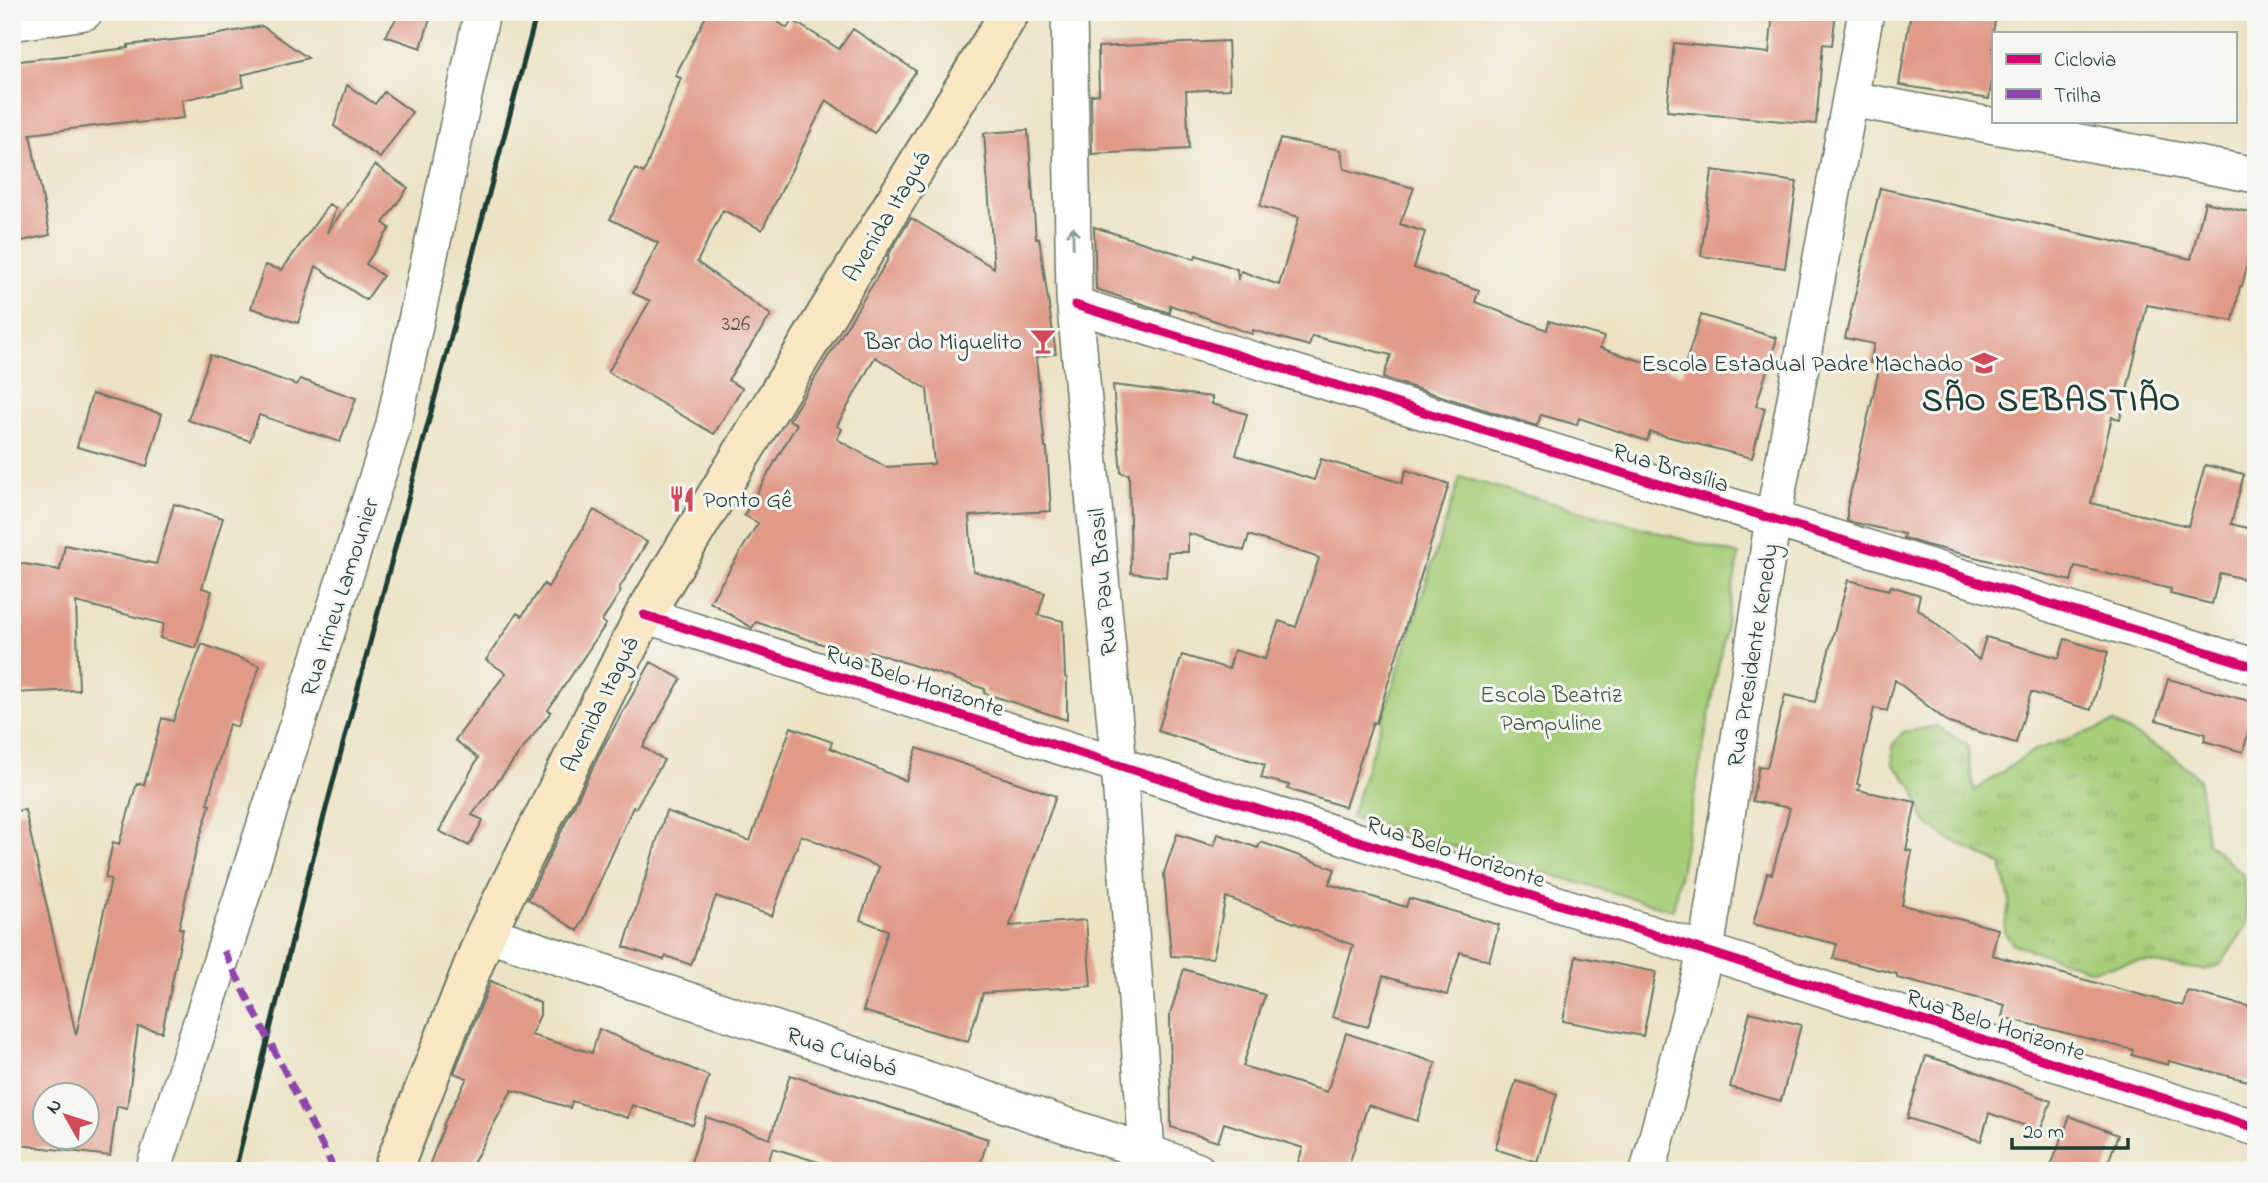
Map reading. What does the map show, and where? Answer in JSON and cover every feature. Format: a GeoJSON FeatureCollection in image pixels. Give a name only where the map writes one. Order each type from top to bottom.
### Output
{"type":"FeatureCollection","features":[{"type":"Feature","properties":{"kind":"main road","name":"Avenida Itaguá"},"geometry":{"type":"LineString","coordinates":[[392,1171],[486,933],[644,615],[1010,12]]}},
{"type":"Feature","properties":{"kind":"street"},"geometry":{"type":"LineString","coordinates":[[12,23],[85,12]]}},
{"type":"Feature","properties":{"kind":"street","name":"Rua Irineu Lamounier"},"geometry":{"type":"LineString","coordinates":[[153,1171],[393,428],[482,12]]}},
{"type":"Feature","properties":{"kind":"street","name":"Rua Pau Brasil"},"geometry":{"type":"LineString","coordinates":[[1069,12],[1075,305],[1119,765],[1147,1152]]}},
{"type":"Feature","properties":{"kind":"street","name":"Rua Presidente Kenedy"},"geometry":{"type":"LineString","coordinates":[[1648,1171],[1706,951],[1773,519],[1866,12]]}},
{"type":"Feature","properties":{"kind":"street"},"geometry":{"type":"LineString","coordinates":[[1851,99],[2256,175]]}},
{"type":"Feature","properties":{"kind":"street","name":"Rua Brasília"},"geometry":{"type":"LineString","coordinates":[[1075,305],[2256,667]]}},
{"type":"Feature","properties":{"kind":"street","name":"Rua Belo Horizonte"},"geometry":{"type":"LineString","coordinates":[[644,615],[2256,1128]]}},
{"type":"Feature","properties":{"kind":"street","name":"Rua Cuiabá"},"geometry":{"type":"LineString","coordinates":[[486,933],[1198,1171]]}},
{"type":"Feature","properties":{"kind":"green space","name":"Escola Beatriz Pampuline"},"geometry":{"type":"Polygon","coordinates":[[[1460,477],[1739,555],[1673,910],[1351,817],[1460,477]]]}},
{"type":"Feature","properties":{"kind":"green space"},"geometry":{"type":"Polygon","coordinates":[[[2113,723],[2173,756],[2199,778],[2207,842],[2243,875],[2248,924],[2220,965],[2203,970],[2139,961],[2091,970],[2013,944],[2004,931],[2010,899],[2001,865],[1943,836],[1924,820],[1914,788],[1893,764],[1892,746],[1903,732],[1936,726],[1967,745],[1974,791],[2033,751],[2113,723]]]}},
{"type":"Feature","properties":{"kind":"building"},"geometry":{"type":"Polygon","coordinates":[[[401,12],[432,12],[421,48],[385,36],[401,12]]]}},
{"type":"Feature","properties":{"kind":"building"},"geometry":{"type":"Polygon","coordinates":[[[708,12],[763,12],[787,28],[792,20],[839,49],[853,29],[916,71],[874,133],[826,100],[762,230],[723,210],[697,262],[771,315],[728,380],[742,388],[714,434],[608,372],[650,301],[633,293],[658,243],[610,219],[635,169],[644,173],[681,78],[675,76],[708,12]]]}},
{"type":"Feature","properties":{"kind":"building"},"geometry":{"type":"Polygon","coordinates":[[[1773,12],[1836,12],[1832,45],[1823,44],[1816,124],[1667,111],[1674,43],[1769,53],[1773,12]]]}},
{"type":"Feature","properties":{"kind":"building"},"geometry":{"type":"Polygon","coordinates":[[[1911,12],[1997,12],[1992,32],[1992,80],[1989,99],[1899,85],[1911,12]]]}},
{"type":"Feature","properties":{"kind":"building"},"geometry":{"type":"Polygon","coordinates":[[[262,26],[308,58],[242,75],[244,87],[182,100],[184,118],[30,134],[50,235],[12,243],[12,62],[128,48],[128,45],[209,36],[262,26]]]}},
{"type":"Feature","properties":{"kind":"building"},"geometry":{"type":"Polygon","coordinates":[[[1228,41],[1230,89],[1186,91],[1189,149],[1092,154],[1091,95],[1099,94],[1098,47],[1228,41]]]}},
{"type":"Feature","properties":{"kind":"building"},"geometry":{"type":"Polygon","coordinates":[[[347,85],[375,104],[384,92],[412,112],[380,158],[334,126],[347,85]]]}},
{"type":"Feature","properties":{"kind":"building"},"geometry":{"type":"Polygon","coordinates":[[[1028,130],[1036,239],[1039,238],[1056,354],[1036,357],[1047,448],[1051,511],[969,516],[973,571],[1045,593],[1038,615],[1063,621],[1067,720],[984,693],[985,689],[870,651],[867,659],[756,622],[752,628],[710,602],[758,523],[744,515],[797,424],[789,420],[911,218],[994,268],[984,133],[1028,130]],[[875,357],[837,426],[842,429],[837,439],[886,467],[934,464],[927,389],[875,357]]]}},
{"type":"Feature","properties":{"kind":"building"},"geometry":{"type":"Polygon","coordinates":[[[1280,139],[1341,150],[1344,169],[1414,188],[1400,224],[1425,232],[1414,268],[1479,290],[1475,302],[1547,330],[1549,321],[1604,337],[1600,348],[1682,374],[1701,315],[1777,338],[1756,406],[1765,408],[1752,458],[1650,432],[1647,441],[1579,418],[1577,425],[1541,415],[1537,426],[1383,378],[1391,355],[1312,336],[1309,346],[1253,330],[1252,334],[1170,305],[1170,313],[1096,289],[1094,227],[1195,259],[1196,255],[1237,269],[1238,280],[1241,271],[1279,285],[1299,217],[1260,206],[1280,139]]]}},
{"type":"Feature","properties":{"kind":"building"},"geometry":{"type":"Polygon","coordinates":[[[375,165],[408,188],[383,223],[390,228],[366,264],[383,276],[366,300],[316,266],[298,323],[251,308],[265,265],[282,270],[329,204],[336,208],[327,233],[375,165]]]}},
{"type":"Feature","properties":{"kind":"building"},"geometry":{"type":"Polygon","coordinates":[[[1712,170],[1797,182],[1785,268],[1701,256],[1712,170]]]}},
{"type":"Feature","properties":{"kind":"building","name":"Escola Estadual Padre Machado"},"geometry":{"type":"Polygon","coordinates":[[[1880,188],[2191,259],[2205,202],[2256,214],[2256,228],[2233,321],[2147,305],[2120,419],[2112,417],[2091,503],[2188,526],[2205,465],[2244,474],[2231,524],[2256,530],[2256,582],[2220,573],[2212,604],[2170,594],[2171,589],[2075,566],[2071,581],[1926,545],[1903,538],[1904,534],[1847,521],[1847,508],[1880,365],[1870,363],[1874,344],[1845,338],[1880,188]]]}},
{"type":"Feature","properties":{"kind":"building"},"geometry":{"type":"Polygon","coordinates":[[[210,355],[297,385],[300,379],[356,398],[340,442],[259,415],[250,441],[188,420],[210,355]]]}},
{"type":"Feature","properties":{"kind":"building"},"geometry":{"type":"Polygon","coordinates":[[[1113,385],[1212,397],[1212,404],[1247,414],[1236,455],[1314,480],[1321,459],[1402,483],[1406,470],[1449,484],[1376,723],[1373,722],[1345,807],[1288,789],[1289,785],[1261,778],[1265,765],[1158,731],[1182,655],[1229,669],[1234,650],[1265,659],[1279,621],[1296,627],[1319,558],[1249,535],[1244,551],[1188,533],[1188,552],[1168,552],[1166,577],[1131,573],[1129,474],[1121,473],[1113,385]]]}},
{"type":"Feature","properties":{"kind":"building"},"geometry":{"type":"Polygon","coordinates":[[[92,394],[162,414],[147,466],[77,447],[92,394]]]}},
{"type":"Feature","properties":{"kind":"building"},"geometry":{"type":"Polygon","coordinates":[[[174,504],[223,518],[202,588],[212,591],[196,648],[160,638],[164,624],[76,602],[79,690],[12,693],[12,562],[60,570],[65,545],[156,564],[174,504]]]}},
{"type":"Feature","properties":{"kind":"building"},"geometry":{"type":"Polygon","coordinates":[[[594,510],[647,542],[602,621],[606,624],[548,710],[551,712],[472,815],[483,820],[469,846],[439,831],[478,758],[455,740],[506,673],[486,660],[517,613],[522,616],[544,584],[548,587],[594,510]]]}},
{"type":"Feature","properties":{"kind":"building"},"geometry":{"type":"Polygon","coordinates":[[[1848,580],[1889,590],[1891,586],[1920,595],[1917,608],[1979,660],[1986,637],[2059,658],[2065,639],[2108,652],[2091,710],[2031,692],[2016,743],[1949,723],[1895,680],[1887,711],[1874,708],[1857,784],[1860,785],[1858,790],[1916,802],[1906,850],[1912,851],[1902,905],[1998,929],[1992,955],[2183,1006],[2187,991],[2256,1008],[2256,1083],[2169,1061],[2168,1065],[2132,1055],[2133,1050],[2002,1017],[2005,1005],[1897,978],[1897,974],[1833,958],[1837,944],[1753,924],[1767,873],[1772,874],[1790,808],[1752,801],[1759,766],[1767,767],[1785,695],[1815,702],[1848,580]]]}},
{"type":"Feature","properties":{"kind":"building"},"geometry":{"type":"Polygon","coordinates":[[[202,644],[260,666],[237,727],[229,724],[207,804],[210,805],[196,850],[179,928],[183,929],[162,1032],[138,1027],[127,1108],[117,1106],[110,1156],[77,1152],[102,1152],[102,1082],[32,1082],[32,1146],[12,1144],[12,811],[25,810],[76,1035],[111,879],[105,878],[113,842],[119,844],[137,783],[144,785],[162,718],[173,721],[202,644]]]}},
{"type":"Feature","properties":{"kind":"building"},"geometry":{"type":"Polygon","coordinates":[[[651,662],[681,679],[643,747],[664,760],[635,809],[633,807],[578,931],[528,899],[603,747],[651,662]]]}},
{"type":"Feature","properties":{"kind":"building"},"geometry":{"type":"Polygon","coordinates":[[[2168,679],[2256,703],[2243,752],[2204,741],[2206,734],[2156,720],[2168,679]]]}},
{"type":"Feature","properties":{"kind":"building"},"geometry":{"type":"Polygon","coordinates":[[[791,727],[832,742],[830,748],[906,781],[917,748],[1056,796],[1010,926],[1086,920],[1091,986],[983,993],[968,1042],[863,1011],[888,930],[860,920],[879,867],[801,835],[772,916],[716,896],[691,965],[666,956],[664,960],[624,947],[666,811],[750,841],[791,727]]]}},
{"type":"Feature","properties":{"kind":"building"},"geometry":{"type":"Polygon","coordinates":[[[1177,834],[1214,846],[1218,834],[1258,848],[1261,842],[1335,869],[1329,884],[1406,907],[1409,898],[1499,925],[1489,961],[1460,952],[1447,995],[1383,976],[1368,1027],[1332,1017],[1353,945],[1226,897],[1213,958],[1171,956],[1164,873],[1177,834]]]}},
{"type":"Feature","properties":{"kind":"building"},"geometry":{"type":"Polygon","coordinates":[[[1576,956],[1656,972],[1643,1036],[1563,1021],[1576,956]]]}},
{"type":"Feature","properties":{"kind":"building"},"geometry":{"type":"Polygon","coordinates":[[[1184,969],[1265,995],[1243,1066],[1327,1092],[1346,1033],[1436,1063],[1417,1121],[1368,1105],[1347,1171],[1295,1171],[1303,1148],[1224,1123],[1218,1142],[1171,1127],[1170,1014],[1184,969]]]}},
{"type":"Feature","properties":{"kind":"building"},"geometry":{"type":"Polygon","coordinates":[[[491,981],[540,1003],[540,1015],[531,1035],[592,1053],[599,1029],[709,1076],[693,1125],[632,1105],[628,1118],[572,1101],[570,1108],[512,1090],[469,1171],[427,1171],[443,1125],[467,1078],[454,1073],[491,981]]]}},
{"type":"Feature","properties":{"kind":"building"},"geometry":{"type":"Polygon","coordinates":[[[1750,1012],[1801,1025],[1781,1101],[1730,1087],[1750,1012]]]}},
{"type":"Feature","properties":{"kind":"building"},"geometry":{"type":"Polygon","coordinates":[[[1926,1056],[1969,1069],[2051,1101],[2040,1131],[1989,1113],[1981,1141],[1907,1118],[1926,1056]]]}},
{"type":"Feature","properties":{"kind":"building"},"geometry":{"type":"Polygon","coordinates":[[[790,1075],[988,1139],[978,1171],[847,1171],[773,1148],[765,1171],[688,1171],[706,1117],[770,1139],[790,1075]]]}},
{"type":"Feature","properties":{"kind":"building"},"geometry":{"type":"Polygon","coordinates":[[[1516,1081],[1557,1094],[1537,1162],[1495,1149],[1516,1081]]]}},
{"type":"Feature","properties":{"kind":"building"},"geometry":{"type":"Polygon","coordinates":[[[2070,1116],[2118,1135],[2105,1171],[2049,1171],[2070,1116]]]}},
{"type":"Feature","properties":{"kind":"railway"},"geometry":{"type":"LineString","coordinates":[[235,1171],[306,884],[537,12]]}},
{"type":"Feature","properties":{"kind":"marked path"},"geometry":{"type":"LineString","coordinates":[[224,951],[335,1171]]}},
{"type":"Feature","properties":{"kind":"cycle path"},"geometry":{"type":"LineString","coordinates":[[1075,305],[2256,667]]}},
{"type":"Feature","properties":{"kind":"cycle path"},"geometry":{"type":"LineString","coordinates":[[644,615],[2256,1128]]}},
{"type":"Feature","properties":{"kind":"place","name":"Bar do Miguelito"},"geometry":{"type":"Point","coordinates":[1043,341]}},
{"type":"Feature","properties":{"kind":"place","name":"Escola Estadual Padre Machado"},"geometry":{"type":"Point","coordinates":[1984,363]}},
{"type":"Feature","properties":{"kind":"place","name":"Ponto Gê"},"geometry":{"type":"Point","coordinates":[682,499]}},
{"type":"Feature","properties":{"kind":"district","name":"SÃO SEBASTIÃO"},"geometry":{"type":"Point","coordinates":[2052,399]}}]}
